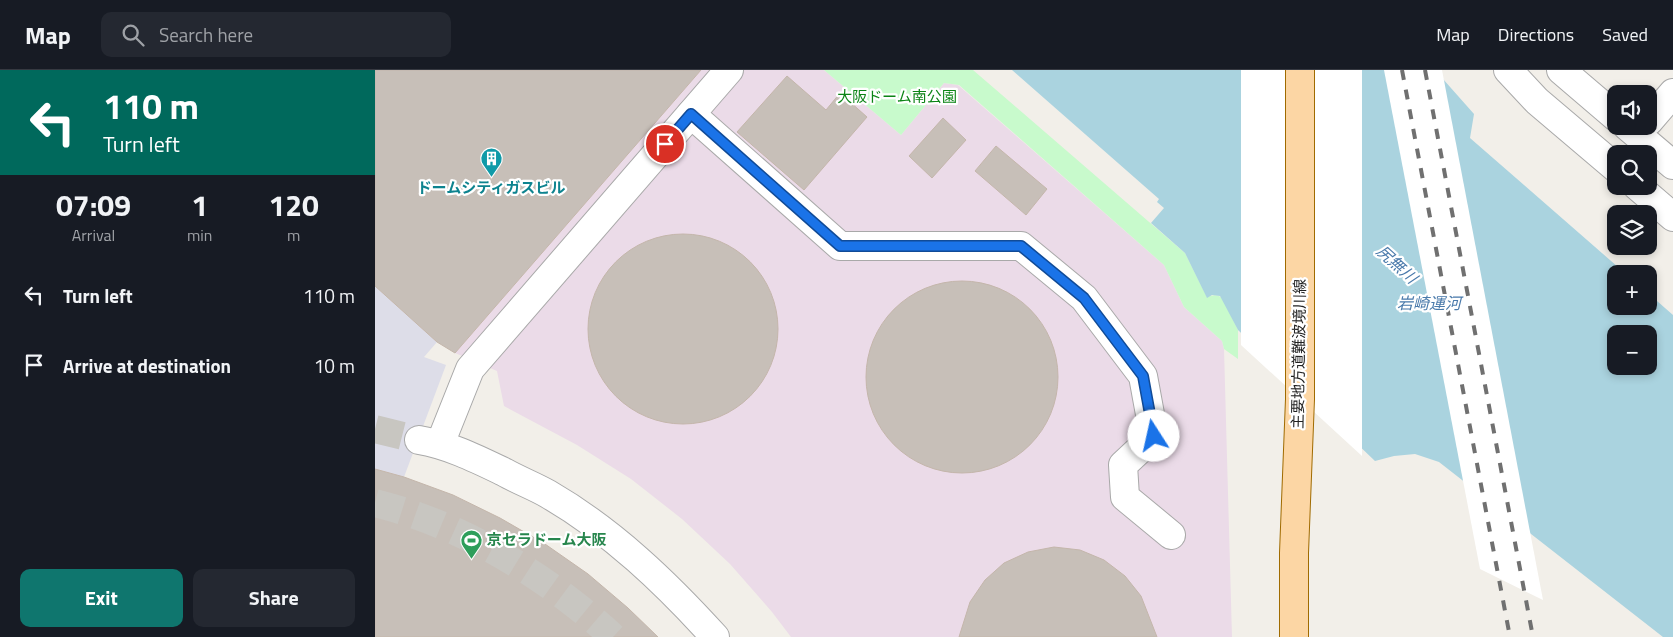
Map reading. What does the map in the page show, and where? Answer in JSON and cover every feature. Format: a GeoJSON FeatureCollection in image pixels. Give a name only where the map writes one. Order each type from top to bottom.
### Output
{"type":"FeatureCollection","features":[{"type":"Feature","properties":{"kind":"main road","name":"主要地方道難波境川線"},"geometry":{"type":"LineString","coordinates":[[1294,637],[1294,553],[1300,400],[1300,70]]}},
{"type":"Feature","properties":{"kind":"street"},"geometry":{"type":"LineString","coordinates":[[715,637],[686,605],[642,562],[596,526],[548,495],[495,468],[429,442],[470,369],[729,70]]}},
{"type":"Feature","properties":{"kind":"street"},"geometry":{"type":"LineString","coordinates":[[1507,70],[1537,100],[1607,160]]}},
{"type":"Feature","properties":{"kind":"street"},"geometry":{"type":"LineString","coordinates":[[1561,70],[1607,109]]}},
{"type":"Feature","properties":{"kind":"street"},"geometry":{"type":"LineString","coordinates":[[1657,109],[1673,93]]}},
{"type":"Feature","properties":{"kind":"street"},"geometry":{"type":"LineString","coordinates":[[691,114],[840,246],[1021,246],[1084,298],[1143,376],[1154,436],[1123,465],[1125,497],[1171,535]]}},
{"type":"Feature","properties":{"kind":"street"},"geometry":{"type":"LineString","coordinates":[[1646,135],[1673,165]]}},
{"type":"Feature","properties":{"kind":"street"},"geometry":{"type":"LineString","coordinates":[[1647,195],[1673,217]]}},
{"type":"Feature","properties":{"kind":"shaded area"},"geometry":{"type":"Polygon","coordinates":[[[701,70],[824,70],[901,135],[944,83],[958,85],[1164,265],[1184,307],[1222,341],[1224,349],[1232,637],[791,637],[730,564],[682,519],[631,479],[577,445],[504,406],[497,371],[455,353],[701,70]]]}},
{"type":"Feature","properties":{"kind":"shaded area"},"geometry":{"type":"Polygon","coordinates":[[[375,286],[437,342],[424,357],[446,365],[404,477],[375,469],[375,286]]]}},
{"type":"Feature","properties":{"kind":"green space","name":"大阪ドーム南公園"},"geometry":{"type":"Polygon","coordinates":[[[824,70],[973,70],[1185,253],[1207,297],[1215,295],[1223,299],[1238,330],[1238,359],[1224,349],[1222,341],[1184,307],[1164,265],[959,85],[944,83],[901,135],[824,70]]]}},
{"type":"Feature","properties":{"kind":"water","name":"岩崎運河"},"geometry":{"type":"Polygon","coordinates":[[[1012,70],[1435,70],[1474,114],[1470,138],[1616,265],[1607,265],[1607,315],[1657,315],[1657,301],[1673,315],[1673,637],[1663,637],[1439,462],[1415,454],[1394,456],[1375,461],[1238,330],[1220,296],[1212,295],[1207,298],[1185,253],[1151,223],[1164,208],[1157,202],[1159,199],[1012,70]]]}},
{"type":"Feature","properties":{"kind":"pier"},"geometry":{"type":"Polygon","coordinates":[[[1241,70],[1362,70],[1362,456],[1241,345],[1241,70]]]}},
{"type":"Feature","properties":{"kind":"pier"},"geometry":{"type":"Polygon","coordinates":[[[1384,70],[1442,70],[1543,600],[1480,569],[1384,70]]]}},
{"type":"Feature","properties":{"kind":"building","name":"ドームシティガスビル"},"geometry":{"type":"Polygon","coordinates":[[[375,70],[701,70],[455,353],[437,342],[375,286],[375,70]]]}},
{"type":"Feature","properties":{"kind":"building"},"geometry":{"type":"Polygon","coordinates":[[[787,76],[826,110],[840,93],[867,117],[804,190],[737,132],[787,76]]]}},
{"type":"Feature","properties":{"kind":"building"},"geometry":{"type":"Polygon","coordinates":[[[943,118],[966,140],[932,178],[909,156],[943,118]]]}},
{"type":"Feature","properties":{"kind":"building"},"geometry":{"type":"Polygon","coordinates":[[[996,146],[1047,189],[1026,215],[975,171],[996,146]]]}},
{"type":"Feature","properties":{"kind":"building"},"geometry":{"type":"Polygon","coordinates":[[[692,234],[702,235],[728,245],[743,255],[757,269],[767,284],[774,301],[777,310],[777,348],[767,374],[757,389],[743,403],[728,413],[702,423],[674,424],[664,423],[638,413],[623,403],[609,389],[599,374],[589,348],[588,320],[589,310],[599,284],[609,269],[623,255],[638,245],[664,235],[692,234]]]}},
{"type":"Feature","properties":{"kind":"building"},"geometry":{"type":"Polygon","coordinates":[[[962,281],[981,283],[999,288],[1015,297],[1030,309],[1042,324],[1051,340],[1056,358],[1058,377],[1056,396],[1051,414],[1042,430],[1030,445],[1015,457],[999,466],[981,471],[962,473],[943,471],[925,466],[909,457],[894,445],[882,430],[873,414],[868,396],[866,377],[868,358],[873,340],[882,324],[894,309],[909,297],[925,288],[943,283],[962,281]]]}},
{"type":"Feature","properties":{"kind":"building","name":"京セラドーム大阪"},"geometry":{"type":"Polygon","coordinates":[[[375,469],[404,477],[453,495],[500,518],[545,544],[588,574],[658,637],[375,637],[375,469]]]}},
{"type":"Feature","properties":{"kind":"building"},"geometry":{"type":"Polygon","coordinates":[[[1054,547],[1080,550],[1104,560],[1125,576],[1141,596],[1157,637],[959,637],[970,602],[985,580],[1004,563],[1028,552],[1054,547]]]}},
{"type":"Feature","properties":{"kind":"tunnel"},"geometry":{"type":"LineString","coordinates":[[375,429],[419,440]]}},
{"type":"Feature","properties":{"kind":"tunnel"},"geometry":{"type":"LineString","coordinates":[[375,503],[440,525],[502,555],[560,593],[613,637]]}},
{"type":"Feature","properties":{"kind":"railway"},"geometry":{"type":"LineString","coordinates":[[1402,70],[1510,637]]}},
{"type":"Feature","properties":{"kind":"railway"},"geometry":{"type":"LineString","coordinates":[[1425,70],[1533,637]]}},
{"type":"Feature","properties":{"kind":"place","name":"ドームシティガスビル"},"geometry":{"type":"Point","coordinates":[491,178]}},
{"type":"Feature","properties":{"kind":"place","name":"京セラドーム大阪"},"geometry":{"type":"Point","coordinates":[471,559]}},
{"type":"Feature","properties":{"kind":"route"},"geometry":{"type":"LineString","coordinates":[[665,144],[691,114],[840,246],[1021,246],[1084,298],[1143,376],[1154,436]]}},
{"type":"Feature","properties":{"kind":"water label","name":"尻無川"},"geometry":{"type":"Point","coordinates":[1397,264]}}]}
